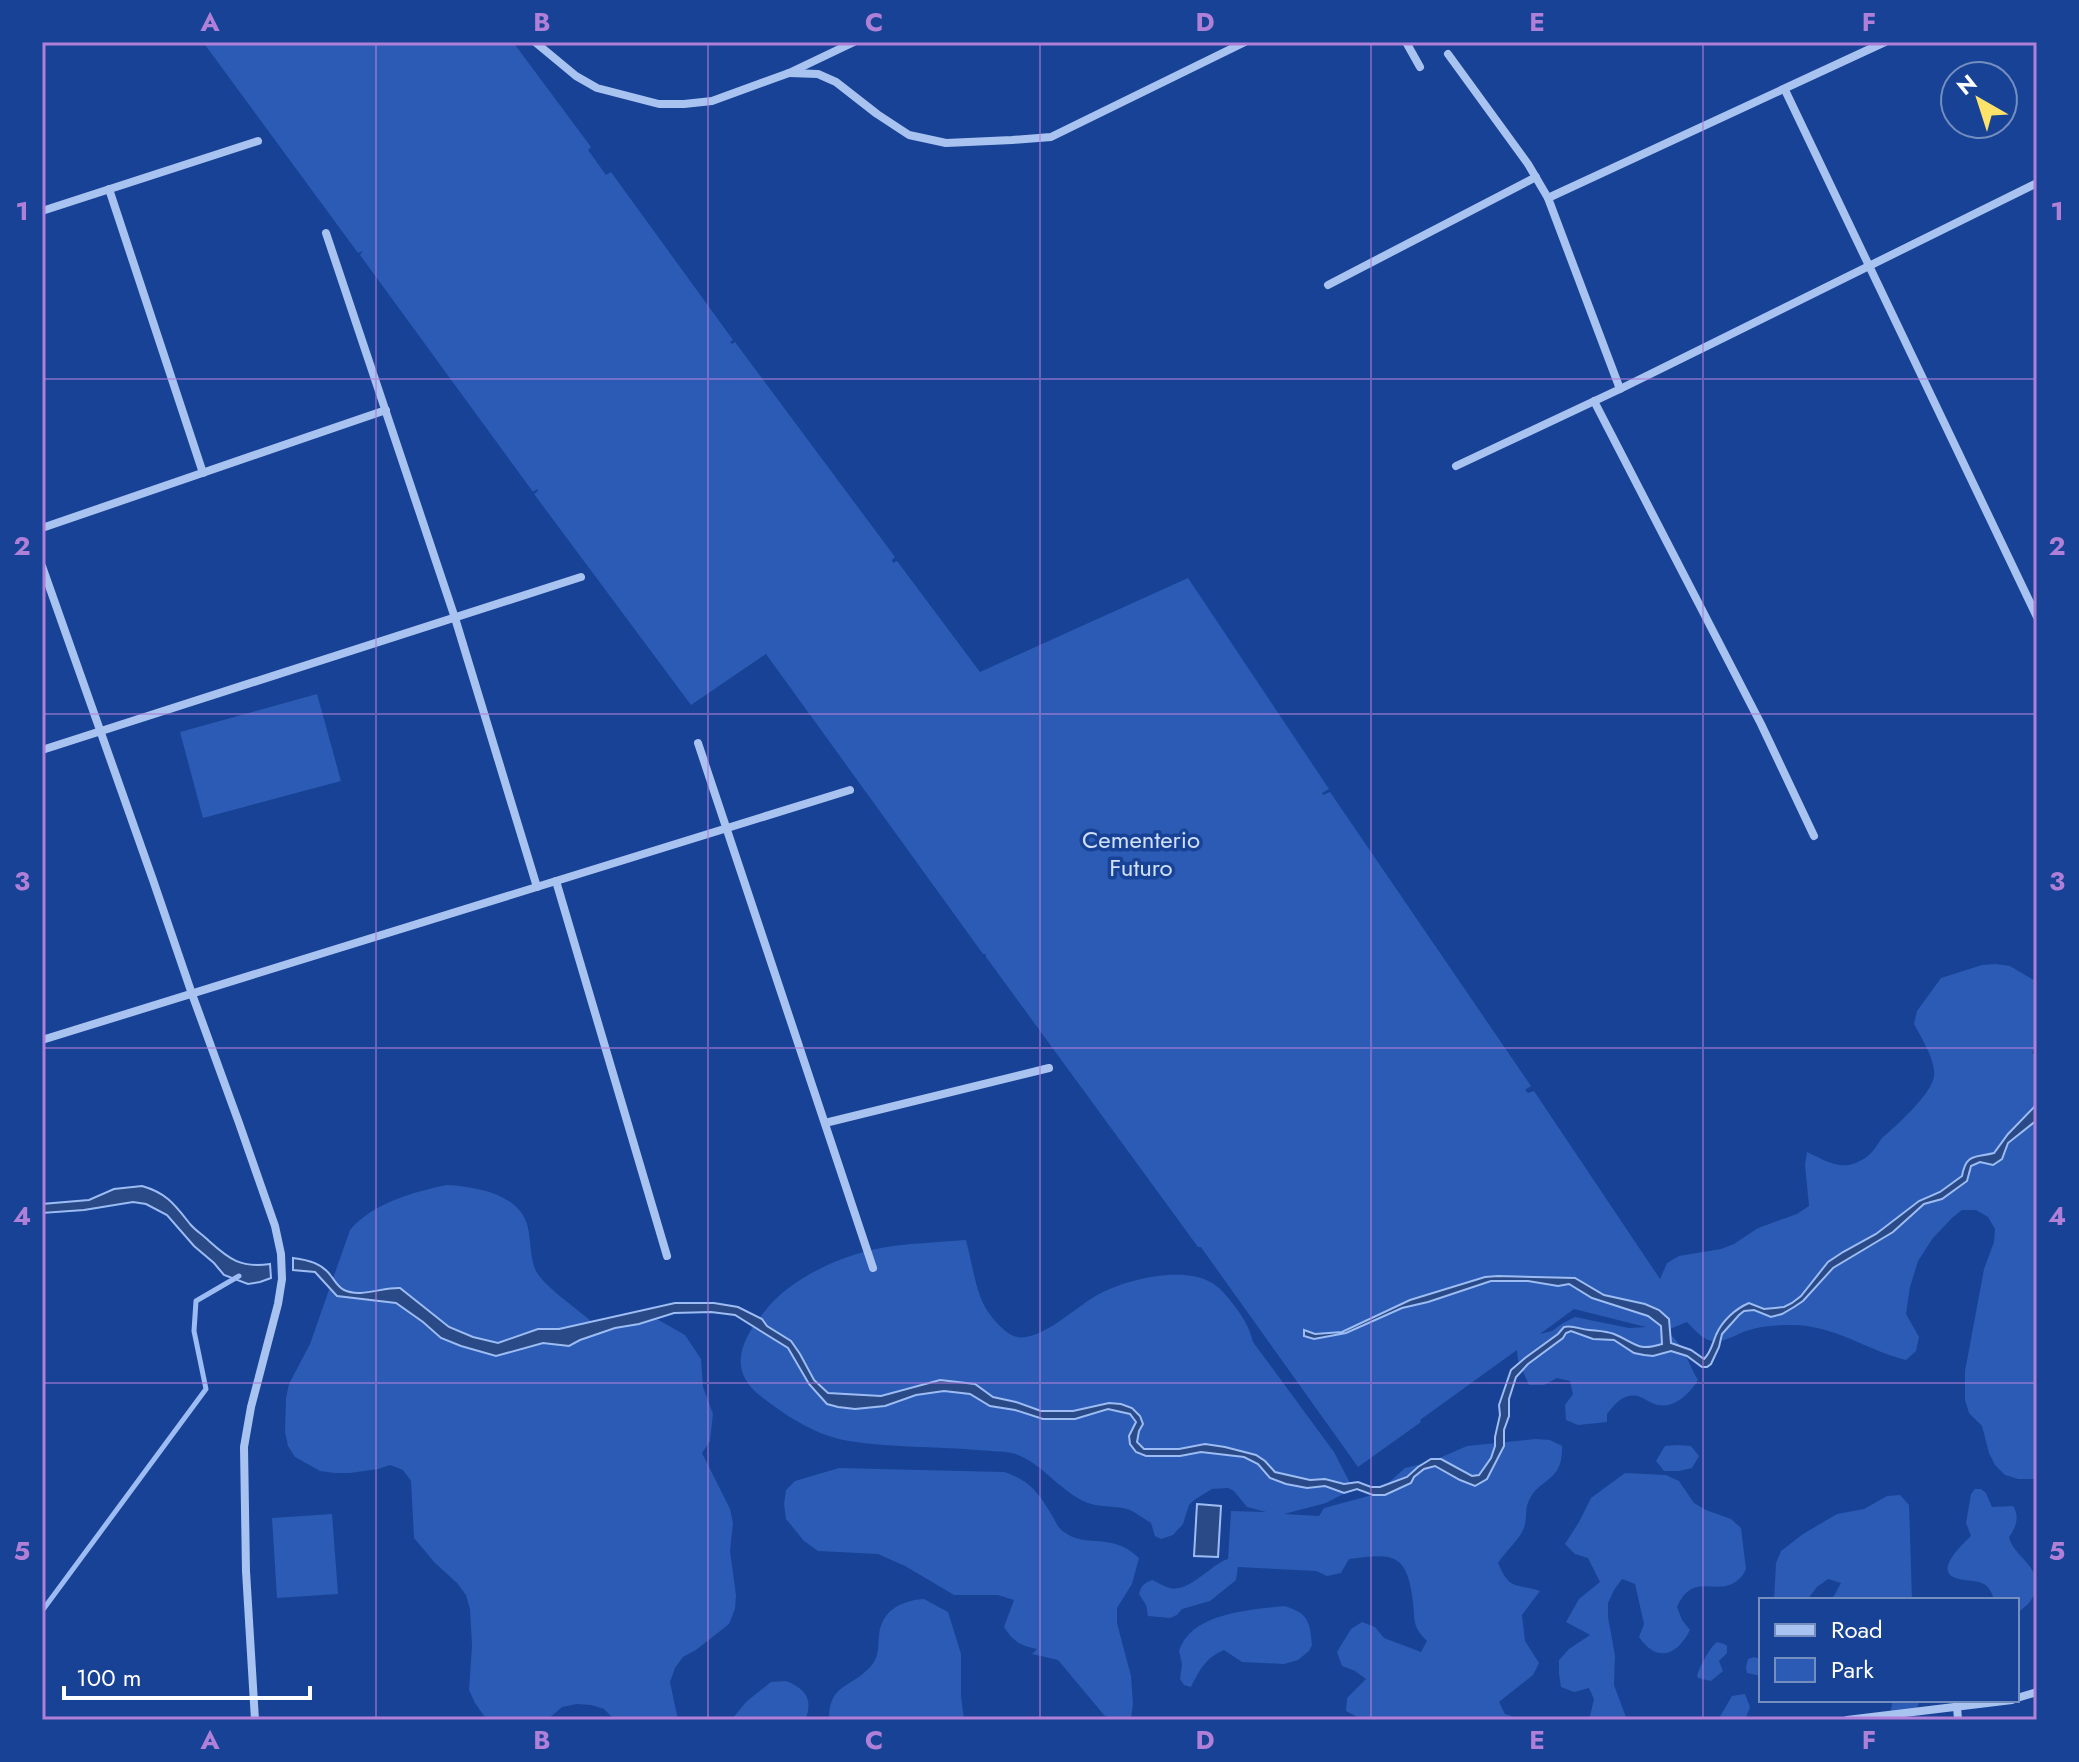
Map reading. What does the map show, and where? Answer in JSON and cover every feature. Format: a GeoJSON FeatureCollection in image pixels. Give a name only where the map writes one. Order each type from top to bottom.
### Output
{"type":"FeatureCollection","features":[{"type":"Feature","properties":{"kind":"street"},"geometry":{"type":"LineString","coordinates":[[535,42],[576,76],[597,88],[659,104],[712,101],[789,73],[854,42]]}},
{"type":"Feature","properties":{"kind":"street"},"geometry":{"type":"LineString","coordinates":[[789,73],[818,74],[836,82],[909,135],[946,143],[1025,139],[1051,137],[1245,42]]}},
{"type":"Feature","properties":{"kind":"street"},"geometry":{"type":"LineString","coordinates":[[1406,42],[1420,67]]}},
{"type":"Feature","properties":{"kind":"street"},"geometry":{"type":"LineString","coordinates":[[1548,198],[1885,42]]}},
{"type":"Feature","properties":{"kind":"street"},"geometry":{"type":"LineString","coordinates":[[1448,54],[1548,198],[1620,389]]}},
{"type":"Feature","properties":{"kind":"street"},"geometry":{"type":"LineString","coordinates":[[1785,90],[2037,617]]}},
{"type":"Feature","properties":{"kind":"street"},"geometry":{"type":"LineString","coordinates":[[42,211],[258,141]]}},
{"type":"Feature","properties":{"kind":"street"},"geometry":{"type":"LineString","coordinates":[[1328,285],[1536,177]]}},
{"type":"Feature","properties":{"kind":"street"},"geometry":{"type":"LineString","coordinates":[[1456,466],[1620,389],[2037,183]]}},
{"type":"Feature","properties":{"kind":"street"},"geometry":{"type":"LineString","coordinates":[[109,189],[203,473]]}},
{"type":"Feature","properties":{"kind":"street"},"geometry":{"type":"LineString","coordinates":[[326,233],[455,618],[537,887]]}},
{"type":"Feature","properties":{"kind":"street"},"geometry":{"type":"LineString","coordinates":[[1594,401],[1761,724],[1814,836]]}},
{"type":"Feature","properties":{"kind":"street"},"geometry":{"type":"LineString","coordinates":[[42,528],[386,410]]}},
{"type":"Feature","properties":{"kind":"street"},"geometry":{"type":"LineString","coordinates":[[42,566],[270,1211],[281,1254],[282,1279],[278,1304],[251,1407],[244,1447],[246,1571],[255,1720]]}},
{"type":"Feature","properties":{"kind":"street"},"geometry":{"type":"LineString","coordinates":[[42,750],[581,577]]}},
{"type":"Feature","properties":{"kind":"street"},"geometry":{"type":"LineString","coordinates":[[698,743],[873,1268]]}},
{"type":"Feature","properties":{"kind":"street"},"geometry":{"type":"LineString","coordinates":[[42,1040],[850,790]]}},
{"type":"Feature","properties":{"kind":"street"},"geometry":{"type":"LineString","coordinates":[[556,881],[667,1256]]}},
{"type":"Feature","properties":{"kind":"street"},"geometry":{"type":"LineString","coordinates":[[825,1123],[1049,1068]]}},
{"type":"Feature","properties":{"kind":"street"},"geometry":{"type":"LineString","coordinates":[[1847,1720],[1990,1702]]}},
{"type":"Feature","properties":{"kind":"street"},"geometry":{"type":"LineString","coordinates":[[1957,1706],[1958,1720]]}},
{"type":"Feature","properties":{"kind":"green space","name":"Cementerio Futuro"},"geometry":{"type":"Polygon","coordinates":[[[203,42],[513,42],[591,147],[588,150],[606,175],[611,172],[733,340],[730,342],[735,342],[895,557],[893,563],[897,561],[980,672],[1188,578],[1329,789],[1323,795],[1330,792],[1531,1086],[1525,1090],[1528,1093],[1534,1091],[1660,1279],[1667,1263],[1679,1256],[1734,1244],[1758,1228],[1797,1214],[1809,1206],[1805,1165],[1807,1152],[1838,1165],[1855,1163],[1871,1153],[1932,1083],[1934,1070],[1930,1056],[1914,1024],[1917,1011],[1941,978],[1982,965],[1996,964],[2010,966],[2037,982],[2037,1041],[2032,1053],[2037,1056],[2037,1479],[2005,1475],[1995,1465],[1982,1426],[1969,1413],[1965,1400],[1965,1371],[1984,1269],[1994,1242],[1995,1229],[1988,1217],[1976,1210],[1962,1210],[1952,1218],[1933,1238],[1918,1261],[1906,1314],[1919,1337],[1916,1351],[1906,1360],[1835,1333],[1805,1326],[1762,1327],[1712,1341],[1687,1322],[1670,1329],[1670,1323],[1660,1329],[1679,1344],[1698,1380],[1689,1392],[1678,1401],[1665,1405],[1630,1396],[1613,1407],[1607,1414],[1607,1422],[1578,1425],[1566,1420],[1565,1405],[1573,1394],[1570,1381],[1557,1378],[1544,1385],[1529,1385],[1517,1350],[1358,1467],[1201,1247],[1198,1247],[986,954],[983,954],[766,654],[691,705],[534,494],[537,489],[533,492],[360,255],[363,251],[358,253],[203,42]],[[1574,1309],[1540,1334],[1552,1331],[1575,1317],[1629,1328],[1647,1327],[1574,1309]]]}},
{"type":"Feature","properties":{"kind":"green space"},"geometry":{"type":"Polygon","coordinates":[[[317,694],[341,781],[203,818],[180,732],[317,694]]]}},
{"type":"Feature","properties":{"kind":"green space"},"geometry":{"type":"Polygon","coordinates":[[[447,1185],[496,1194],[517,1207],[528,1228],[536,1271],[553,1290],[591,1321],[641,1314],[655,1318],[685,1335],[701,1359],[703,1387],[713,1414],[710,1441],[702,1453],[730,1509],[733,1523],[730,1551],[736,1595],[729,1624],[683,1657],[675,1668],[670,1682],[678,1720],[615,1720],[604,1709],[577,1704],[562,1707],[547,1720],[487,1720],[469,1690],[472,1646],[466,1595],[414,1538],[411,1481],[403,1470],[390,1465],[350,1473],[320,1471],[295,1457],[288,1446],[285,1432],[289,1384],[310,1344],[350,1230],[382,1206],[407,1195],[447,1185]]]}},
{"type":"Feature","properties":{"kind":"green space"},"geometry":{"type":"Polygon","coordinates":[[[966,1240],[984,1305],[997,1323],[1014,1336],[1023,1337],[1044,1331],[1094,1297],[1136,1280],[1185,1275],[1200,1278],[1219,1289],[1241,1315],[1253,1342],[1334,1452],[1350,1483],[1351,1490],[1326,1503],[1284,1514],[1319,1516],[1324,1508],[1376,1494],[1405,1468],[1430,1462],[1467,1446],[1535,1439],[1550,1440],[1562,1446],[1559,1468],[1532,1494],[1522,1532],[1498,1563],[1510,1582],[1540,1591],[1522,1615],[1525,1641],[1539,1663],[1533,1675],[1499,1702],[1505,1714],[1523,1720],[1363,1720],[1346,1711],[1347,1698],[1366,1679],[1342,1666],[1337,1652],[1351,1629],[1362,1622],[1375,1627],[1384,1638],[1421,1652],[1427,1641],[1415,1623],[1407,1574],[1396,1560],[1377,1556],[1349,1559],[1341,1573],[1327,1576],[1316,1571],[1238,1567],[1236,1580],[1210,1601],[1182,1609],[1170,1618],[1148,1616],[1139,1594],[1145,1584],[1152,1580],[1177,1588],[1192,1582],[1228,1559],[1231,1511],[1266,1512],[1247,1507],[1228,1488],[1212,1489],[1189,1505],[1183,1524],[1173,1535],[1161,1539],[1155,1536],[1151,1523],[1135,1513],[1125,1508],[1093,1505],[1078,1498],[1032,1462],[1012,1453],[881,1445],[837,1438],[793,1419],[751,1387],[741,1364],[746,1340],[769,1306],[794,1284],[826,1266],[860,1253],[893,1246],[966,1240]]]}},
{"type":"Feature","properties":{"kind":"green space"},"geometry":{"type":"Polygon","coordinates":[[[1665,1446],[1691,1446],[1699,1456],[1692,1468],[1664,1471],[1656,1461],[1665,1446]]]}},
{"type":"Feature","properties":{"kind":"green space"},"geometry":{"type":"Polygon","coordinates":[[[839,1468],[1004,1472],[1033,1489],[1064,1532],[1081,1539],[1119,1545],[1139,1558],[1132,1584],[1117,1608],[1117,1623],[1131,1676],[1131,1719],[1112,1720],[1104,1715],[1058,1660],[1032,1654],[1037,1649],[1021,1644],[1011,1636],[1004,1627],[1014,1600],[998,1595],[954,1595],[878,1554],[818,1551],[804,1541],[786,1519],[786,1490],[795,1481],[839,1468]]]}},
{"type":"Feature","properties":{"kind":"green space"},"geometry":{"type":"Polygon","coordinates":[[[1625,1473],[1666,1475],[1679,1481],[1694,1503],[1731,1519],[1741,1528],[1746,1569],[1730,1585],[1698,1587],[1684,1596],[1677,1607],[1690,1630],[1679,1646],[1666,1653],[1653,1651],[1639,1637],[1644,1624],[1635,1584],[1622,1579],[1608,1603],[1608,1617],[1615,1656],[1614,1685],[1627,1720],[1589,1720],[1594,1699],[1589,1688],[1574,1692],[1561,1687],[1559,1660],[1590,1635],[1566,1622],[1579,1599],[1600,1582],[1588,1558],[1575,1554],[1565,1544],[1591,1498],[1625,1473]]]}},
{"type":"Feature","properties":{"kind":"green space"},"geometry":{"type":"Polygon","coordinates":[[[1975,1489],[1981,1489],[1992,1507],[2013,1506],[2015,1510],[2016,1522],[2009,1537],[2036,1579],[2032,1599],[2019,1611],[2019,1598],[1993,1598],[1984,1584],[1959,1579],[1948,1571],[1951,1559],[1971,1536],[1966,1523],[1971,1494],[1975,1489]]]}},
{"type":"Feature","properties":{"kind":"green space"},"geometry":{"type":"Polygon","coordinates":[[[1900,1495],[1909,1505],[1912,1598],[1832,1598],[1841,1583],[1828,1579],[1809,1598],[1774,1598],[1776,1563],[1781,1551],[1837,1514],[1864,1509],[1887,1496],[1900,1495]]]}},
{"type":"Feature","properties":{"kind":"green space"},"geometry":{"type":"Polygon","coordinates":[[[332,1514],[338,1594],[277,1598],[272,1518],[332,1514]]]}},
{"type":"Feature","properties":{"kind":"green space"},"geometry":{"type":"Polygon","coordinates":[[[924,1599],[948,1612],[961,1654],[964,1720],[902,1717],[891,1720],[831,1720],[833,1698],[874,1662],[880,1629],[886,1616],[903,1603],[924,1599]]]}},
{"type":"Feature","properties":{"kind":"green space"},"geometry":{"type":"Polygon","coordinates":[[[1284,1606],[1303,1615],[1310,1630],[1312,1645],[1298,1660],[1284,1664],[1242,1662],[1224,1650],[1208,1661],[1191,1687],[1184,1685],[1180,1679],[1182,1664],[1179,1651],[1196,1628],[1239,1612],[1284,1606]]]}},
{"type":"Feature","properties":{"kind":"green space"},"geometry":{"type":"Polygon","coordinates":[[[1717,1642],[1727,1646],[1727,1653],[1719,1661],[1723,1671],[1711,1681],[1698,1678],[1703,1662],[1717,1642]]]}},
{"type":"Feature","properties":{"kind":"green space"},"geometry":{"type":"Polygon","coordinates":[[[1759,1658],[1759,1676],[1747,1673],[1748,1659],[1759,1658]]]}},
{"type":"Feature","properties":{"kind":"green space"},"geometry":{"type":"Polygon","coordinates":[[[786,1681],[806,1696],[808,1713],[805,1720],[731,1720],[747,1701],[771,1682],[786,1681]]]}},
{"type":"Feature","properties":{"kind":"green space"},"geometry":{"type":"Polygon","coordinates":[[[1745,1694],[1750,1707],[1745,1720],[1718,1720],[1732,1696],[1745,1694]]]}},
{"type":"Feature","properties":{"kind":"green space"},"geometry":{"type":"Polygon","coordinates":[[[1893,1702],[1919,1702],[1916,1710],[1890,1714],[1893,1702]]]}},
{"type":"Feature","properties":{"kind":"shaded area"},"geometry":{"type":"Polygon","coordinates":[[[2037,1104],[2037,1120],[2008,1143],[2002,1159],[1993,1165],[1980,1162],[1971,1166],[1967,1181],[1942,1199],[1924,1204],[1893,1232],[1833,1268],[1794,1307],[1771,1317],[1754,1310],[1744,1311],[1722,1334],[1719,1347],[1707,1367],[1671,1351],[1653,1356],[1634,1353],[1614,1340],[1593,1339],[1571,1331],[1516,1377],[1509,1399],[1504,1446],[1487,1479],[1475,1486],[1435,1466],[1424,1469],[1411,1483],[1385,1495],[1373,1495],[1357,1489],[1344,1493],[1325,1486],[1307,1488],[1286,1484],[1270,1478],[1258,1464],[1244,1457],[1201,1452],[1180,1456],[1146,1456],[1136,1452],[1130,1444],[1129,1436],[1136,1422],[1130,1414],[1108,1409],[1075,1419],[1043,1419],[990,1406],[970,1394],[944,1391],[916,1395],[885,1406],[855,1409],[827,1404],[809,1384],[788,1348],[735,1315],[674,1313],[615,1328],[569,1346],[543,1343],[496,1356],[441,1338],[396,1303],[337,1296],[315,1272],[293,1270],[293,1258],[314,1263],[350,1292],[400,1288],[449,1327],[498,1343],[538,1329],[559,1329],[675,1303],[714,1303],[738,1307],[762,1319],[767,1326],[791,1341],[814,1380],[828,1393],[881,1396],[940,1380],[975,1384],[993,1397],[1041,1411],[1073,1411],[1109,1403],[1121,1404],[1132,1408],[1140,1416],[1143,1424],[1137,1442],[1144,1449],[1179,1449],[1205,1444],[1225,1447],[1256,1455],[1275,1472],[1310,1480],[1325,1479],[1344,1484],[1358,1482],[1380,1487],[1407,1477],[1431,1459],[1441,1459],[1472,1476],[1479,1475],[1495,1446],[1499,1405],[1511,1370],[1564,1327],[1608,1332],[1647,1347],[1662,1344],[1661,1326],[1648,1316],[1592,1298],[1569,1284],[1558,1286],[1528,1281],[1491,1281],[1402,1308],[1346,1333],[1314,1339],[1304,1336],[1304,1330],[1315,1334],[1342,1332],[1410,1300],[1485,1277],[1575,1278],[1604,1295],[1659,1310],[1669,1319],[1671,1343],[1691,1350],[1704,1359],[1725,1320],[1734,1312],[1749,1303],[1764,1309],[1792,1303],[1828,1262],[1876,1234],[1919,1201],[1940,1192],[1962,1176],[1969,1160],[1994,1153],[2037,1104]]]}},
{"type":"Feature","properties":{"kind":"shaded area"},"geometry":{"type":"Polygon","coordinates":[[[142,1186],[170,1200],[195,1229],[230,1258],[251,1265],[270,1264],[271,1278],[248,1284],[224,1275],[167,1215],[146,1204],[133,1202],[42,1213],[42,1204],[89,1200],[114,1189],[142,1186]]]}},
{"type":"Feature","properties":{"kind":"shaded area"},"geometry":{"type":"Polygon","coordinates":[[[1197,1504],[1221,1506],[1218,1557],[1194,1556],[1197,1504]]]}},
{"type":"Feature","properties":{"kind":"waterway"},"geometry":{"type":"LineString","coordinates":[[42,1611],[206,1389],[194,1331],[196,1301],[239,1276]]}}]}
